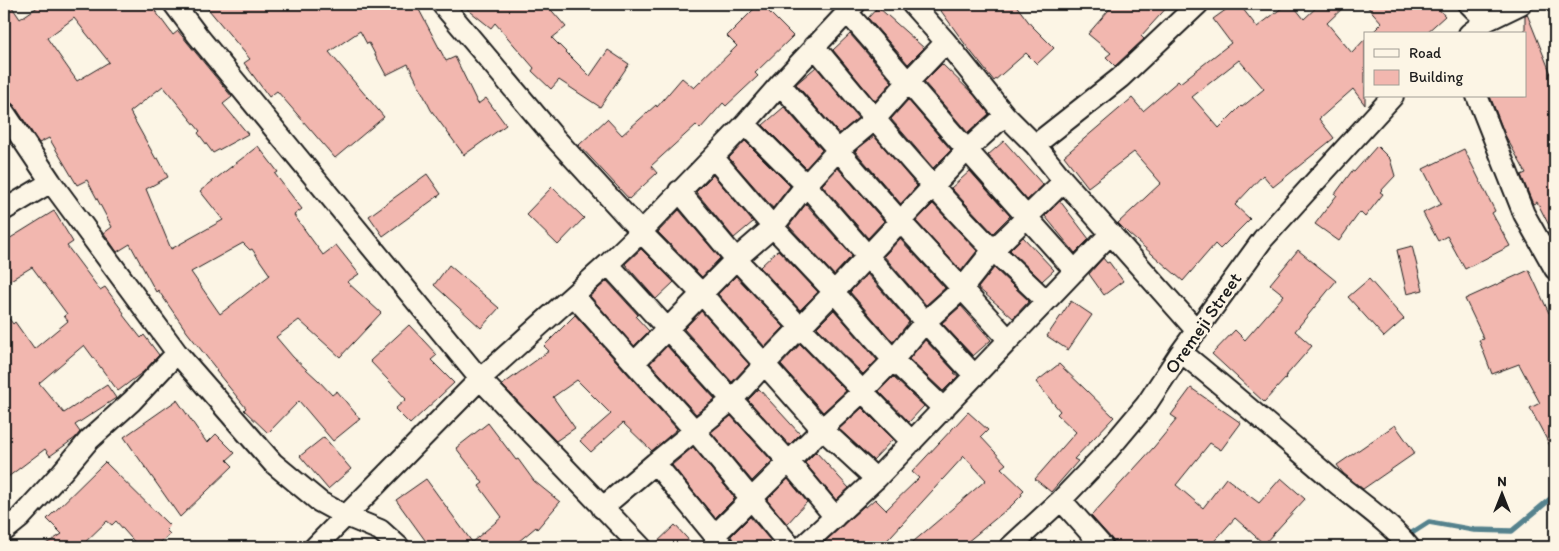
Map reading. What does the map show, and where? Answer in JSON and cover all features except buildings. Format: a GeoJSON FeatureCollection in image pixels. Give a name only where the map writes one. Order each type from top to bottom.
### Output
{"type":"FeatureCollection","features":[{"type":"Feature","properties":{"kind":"street"},"geometry":{"type":"LineString","coordinates":[[174,4],[198,36],[480,379],[641,547]]}},
{"type":"Feature","properties":{"kind":"street"},"geometry":{"type":"LineString","coordinates":[[442,4],[555,138],[641,232],[702,293],[822,429],[876,479]]}},
{"type":"Feature","properties":{"kind":"street"},"geometry":{"type":"LineString","coordinates":[[912,4],[946,42],[1005,116],[1035,146],[1197,331]]}},
{"type":"Feature","properties":{"kind":"street"},"geometry":{"type":"LineString","coordinates":[[1035,146],[1120,78],[1198,4]]}},
{"type":"Feature","properties":{"kind":"street"},"geometry":{"type":"LineString","coordinates":[[1468,4],[1486,21]]}},
{"type":"Feature","properties":{"kind":"street"},"geometry":{"type":"LineString","coordinates":[[1472,32],[1486,21],[1521,4]]}},
{"type":"Feature","properties":{"kind":"street"},"geometry":{"type":"LineString","coordinates":[[315,547],[480,379],[574,296],[641,232],[745,124],[814,46],[851,8],[908,82],[1075,271]]}},
{"type":"Feature","properties":{"kind":"street"},"geometry":{"type":"LineString","coordinates":[[634,363],[736,259],[773,227],[806,185],[838,150],[875,119],[946,42]]}},
{"type":"Feature","properties":{"kind":"street"},"geometry":{"type":"LineString","coordinates":[[814,46],[934,186],[993,250],[1046,301]]}},
{"type":"Feature","properties":{"kind":"street"},"geometry":{"type":"LineString","coordinates":[[780,84],[900,221],[1009,340]]}},
{"type":"Feature","properties":{"kind":"street","name":"Oremeji Street"},"geometry":{"type":"LineString","coordinates":[[1010,547],[1061,500],[1104,455],[1146,405],[1181,352],[1263,239],[1391,98]]}},
{"type":"Feature","properties":{"kind":"street"},"geometry":{"type":"LineString","coordinates":[[1478,98],[1524,214],[1555,269]]}},
{"type":"Feature","properties":{"kind":"street"},"geometry":{"type":"LineString","coordinates":[[4,112],[51,182],[177,353],[273,463],[320,502],[346,516],[380,530],[399,547]]}},
{"type":"Feature","properties":{"kind":"street"},"geometry":{"type":"LineString","coordinates":[[602,508],[655,462],[732,400],[967,150],[1005,116]]}},
{"type":"Feature","properties":{"kind":"street"},"geometry":{"type":"LineString","coordinates":[[745,124],[806,185],[867,257],[975,376]]}},
{"type":"Feature","properties":{"kind":"street"},"geometry":{"type":"LineString","coordinates":[[713,157],[773,227],[834,292],[893,360],[944,409]]}},
{"type":"Feature","properties":{"kind":"street"},"geometry":{"type":"LineString","coordinates":[[655,462],[719,542],[751,499],[862,392],[893,360],[925,322],[962,289],[993,250],[1064,181]]}},
{"type":"Feature","properties":{"kind":"street"},"geometry":{"type":"LineString","coordinates":[[4,210],[51,182]]}},
{"type":"Feature","properties":{"kind":"street"},"geometry":{"type":"LineString","coordinates":[[679,191],[736,259],[912,442]]}},
{"type":"Feature","properties":{"kind":"street"},"geometry":{"type":"LineString","coordinates":[[802,547],[876,479],[1111,233]]}},
{"type":"Feature","properties":{"kind":"street"},"geometry":{"type":"LineString","coordinates":[[608,264],[789,462],[835,517]]}},
{"type":"Feature","properties":{"kind":"street"},"geometry":{"type":"LineString","coordinates":[[574,296],[695,431],[791,547]]}},
{"type":"Feature","properties":{"kind":"street"},"geometry":{"type":"LineString","coordinates":[[1181,352],[1255,412],[1404,541]]}},
{"type":"Feature","properties":{"kind":"street"},"geometry":{"type":"LineString","coordinates":[[4,531],[20,518],[89,440],[132,400],[177,353]]}},
{"type":"Feature","properties":{"kind":"street"},"geometry":{"type":"LineString","coordinates":[[1061,500],[1103,547]]}},
{"type":"Feature","properties":{"kind":"waterway"},"geometry":{"type":"LineString","coordinates":[[1390,547],[1429,522],[1474,530],[1512,531],[1555,495]]}}]}
